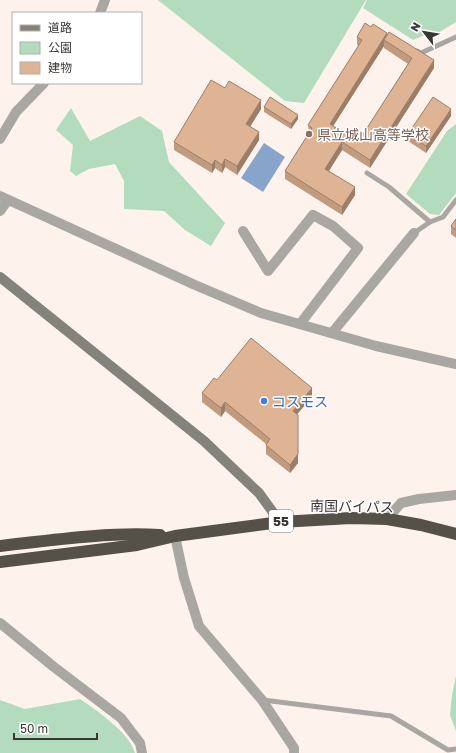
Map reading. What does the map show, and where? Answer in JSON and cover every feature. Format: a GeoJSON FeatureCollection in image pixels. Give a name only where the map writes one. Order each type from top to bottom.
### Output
{"type":"FeatureCollection","features":[{"type":"Feature","properties":{"kind":"highway","name":"南国バイパス"},"geometry":{"type":"LineString","coordinates":[[0,562],[137,545],[176,536],[280,522],[351,518],[387,520],[421,525],[456,534]]}},
{"type":"Feature","properties":{"kind":"highway","name":"南国バイパス"},"geometry":{"type":"LineString","coordinates":[[0,546],[68,538],[138,534],[176,536]]}},
{"type":"Feature","properties":{"kind":"street"},"geometry":{"type":"LineString","coordinates":[[100,12],[105,0]]}},
{"type":"Feature","properties":{"kind":"street"},"geometry":{"type":"LineString","coordinates":[[0,139],[16,112],[43,84]]}},
{"type":"Feature","properties":{"kind":"street"},"geometry":{"type":"LineString","coordinates":[[0,211],[4,198],[208,291],[261,313],[376,346],[456,364]]}},
{"type":"Feature","properties":{"kind":"street"},"geometry":{"type":"LineString","coordinates":[[243,231],[268,271],[313,215],[333,226],[358,248],[300,324]]}},
{"type":"Feature","properties":{"kind":"street"},"geometry":{"type":"LineString","coordinates":[[332,333],[414,234]]}},
{"type":"Feature","properties":{"kind":"street"},"geometry":{"type":"LineString","coordinates":[[0,277],[204,441],[259,493],[280,522]]}},
{"type":"Feature","properties":{"kind":"street"},"geometry":{"type":"LineString","coordinates":[[387,520],[401,503],[419,499],[456,495]]}},
{"type":"Feature","properties":{"kind":"street"},"geometry":{"type":"LineString","coordinates":[[176,536],[184,578],[199,626],[262,700],[294,748],[294,753]]}},
{"type":"Feature","properties":{"kind":"street"},"geometry":{"type":"LineString","coordinates":[[0,623],[54,667],[121,718],[140,743],[142,753]]}},
{"type":"Feature","properties":{"kind":"lane"},"geometry":{"type":"LineString","coordinates":[[412,48],[421,53],[456,37]]}},
{"type":"Feature","properties":{"kind":"lane"},"geometry":{"type":"LineString","coordinates":[[367,173],[389,187],[430,222]]}},
{"type":"Feature","properties":{"kind":"lane"},"geometry":{"type":"LineString","coordinates":[[414,234],[430,222],[443,217],[456,200]]}},
{"type":"Feature","properties":{"kind":"lane"},"geometry":{"type":"LineString","coordinates":[[262,700],[391,716],[448,750],[456,749]]}},
{"type":"Feature","properties":{"kind":"green space"},"geometry":{"type":"Polygon","coordinates":[[[158,0],[366,0],[304,103],[285,101],[158,0]]]}},
{"type":"Feature","properties":{"kind":"green space"},"geometry":{"type":"Polygon","coordinates":[[[367,0],[456,0],[456,22],[428,39],[425,35],[413,40],[363,8],[367,0]]]}},
{"type":"Feature","properties":{"kind":"green space"},"geometry":{"type":"Polygon","coordinates":[[[71,108],[90,141],[140,116],[162,131],[169,162],[225,223],[211,246],[185,230],[164,211],[124,209],[124,181],[115,164],[89,169],[76,176],[70,171],[73,145],[56,130],[71,108]]]}},
{"type":"Feature","properties":{"kind":"green space"},"geometry":{"type":"Polygon","coordinates":[[[456,124],[456,193],[439,215],[430,214],[406,194],[447,131],[456,124]]]}},
{"type":"Feature","properties":{"kind":"green space"},"geometry":{"type":"Polygon","coordinates":[[[456,676],[456,731],[450,715],[456,676]]]}},
{"type":"Feature","properties":{"kind":"green space"},"geometry":{"type":"Polygon","coordinates":[[[80,699],[120,730],[132,745],[135,753],[0,753],[0,700],[25,709],[80,699]]]}},
{"type":"Feature","properties":{"kind":"water"},"geometry":{"type":"Polygon","coordinates":[[[264,143],[285,157],[263,192],[241,178],[264,143]]]}},
{"type":"Feature","properties":{"kind":"building"},"geometry":{"type":"Polygon","coordinates":[[[365,23],[371,27],[373,24],[387,33],[330,124],[350,137],[353,134],[360,139],[412,58],[384,40],[389,32],[434,60],[370,160],[342,142],[325,169],[355,187],[342,207],[285,171],[312,128],[308,125],[362,40],[357,37],[365,23]]]}},
{"type":"Feature","properties":{"kind":"building"},"geometry":{"type":"Polygon","coordinates":[[[211,80],[225,88],[229,81],[261,100],[246,124],[259,132],[237,166],[225,159],[222,165],[215,160],[212,165],[174,142],[211,80]]]}},
{"type":"Feature","properties":{"kind":"building"},"geometry":{"type":"Polygon","coordinates":[[[270,97],[298,115],[291,124],[264,107],[270,97]]]}},
{"type":"Feature","properties":{"kind":"building"},"geometry":{"type":"Polygon","coordinates":[[[433,97],[451,109],[426,146],[408,134],[433,97]]]}},
{"type":"Feature","properties":{"kind":"building"},"geometry":{"type":"Polygon","coordinates":[[[456,219],[456,230],[451,226],[456,219]]]}},
{"type":"Feature","properties":{"kind":"building"},"geometry":{"type":"Polygon","coordinates":[[[251,338],[312,388],[293,411],[298,415],[298,454],[290,465],[266,445],[270,439],[225,402],[221,408],[202,393],[214,378],[217,380],[251,338]]]}},
{"type":"Feature","properties":{"kind":"place","name":"県立城山高等学校"},"geometry":{"type":"Point","coordinates":[309,134]}},
{"type":"Feature","properties":{"kind":"place","name":"コスモス"},"geometry":{"type":"Point","coordinates":[264,401]}}]}
